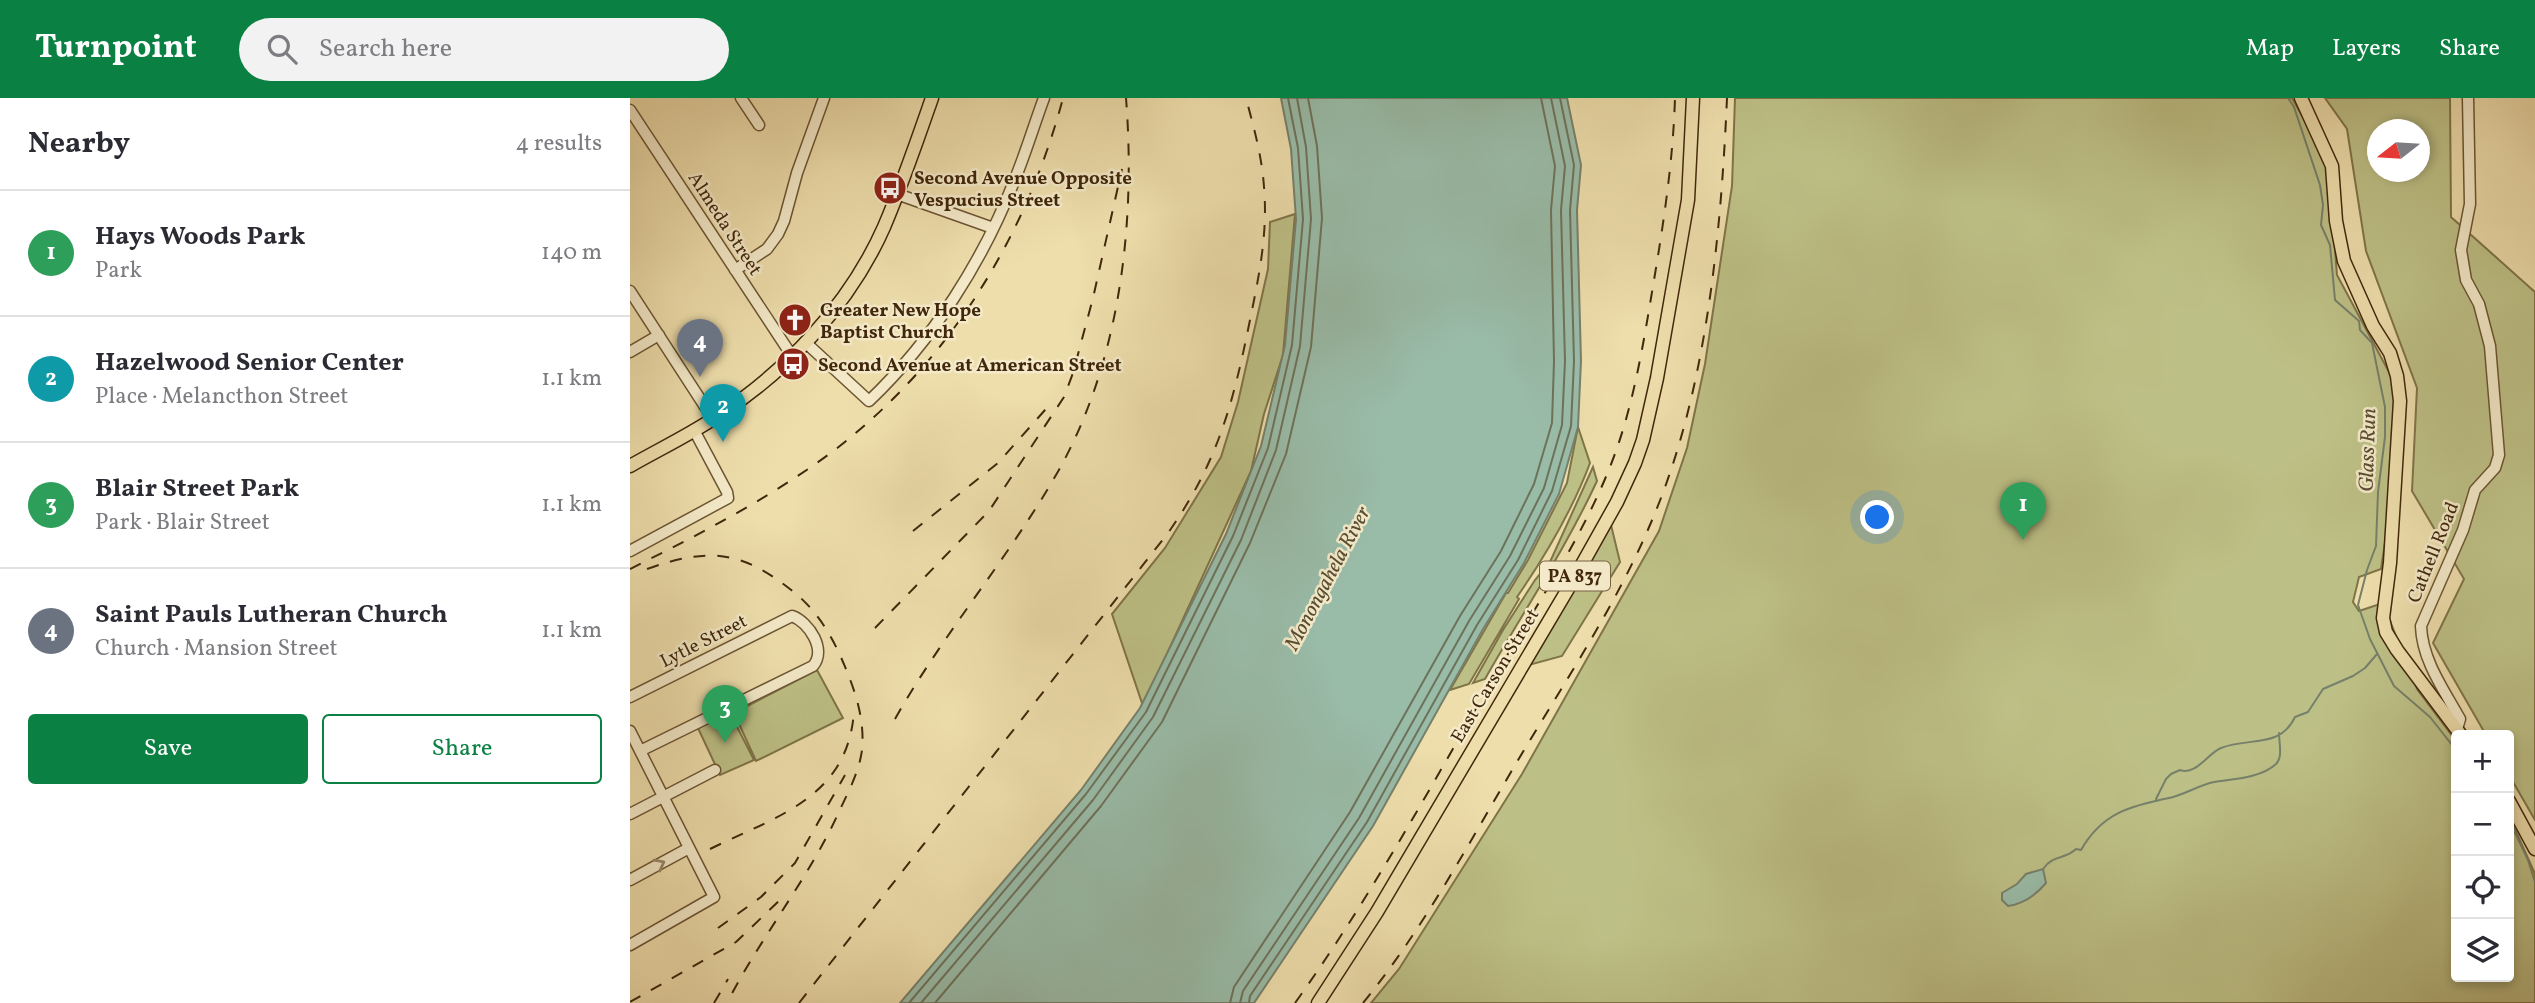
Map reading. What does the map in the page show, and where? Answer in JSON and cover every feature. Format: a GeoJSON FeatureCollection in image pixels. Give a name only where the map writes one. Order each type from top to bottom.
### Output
{"type":"FeatureCollection","features":[{"type":"Feature","properties":{"kind":"main road"},"geometry":{"type":"LineString","coordinates":[[630,466],[713,419],[755,389],[792,356],[833,309],[883,229],[933,98]]}},
{"type":"Feature","properties":{"kind":"main road","name":"East Carson Street"},"geometry":{"type":"LineString","coordinates":[[1318,1003],[1377,912],[1598,537],[1631,473],[1643,440],[1657,379],[1688,200],[1693,98]]}},
{"type":"Feature","properties":{"kind":"main road"},"geometry":{"type":"LineString","coordinates":[[2301,98],[2332,166],[2336,221],[2344,261],[2373,326],[2390,353],[2397,376],[2400,401],[2390,563],[2383,618],[2386,632],[2457,730]]}},
{"type":"Feature","properties":{"kind":"main road"},"geometry":{"type":"LineString","coordinates":[[2514,810],[2535,849]]}},
{"type":"Feature","properties":{"kind":"street"},"geometry":{"type":"LineString","coordinates":[[741,98],[759,125]]}},
{"type":"Feature","properties":{"kind":"street"},"geometry":{"type":"LineString","coordinates":[[735,270],[772,245],[778,234],[796,173],[824,98]]}},
{"type":"Feature","properties":{"kind":"street"},"geometry":{"type":"LineString","coordinates":[[805,342],[869,401],[930,335],[993,228],[1015,180],[1044,98]]}},
{"type":"Feature","properties":{"kind":"street","name":"Cathell Road"},"geometry":{"type":"LineString","coordinates":[[2459,730],[2460,719],[2428,661],[2421,625],[2463,530],[2475,490],[2495,468],[2500,455],[2490,346],[2479,304],[2466,280],[2461,250],[2470,204],[2468,98]]}},
{"type":"Feature","properties":{"kind":"street","name":"Almeda Street"},"geometry":{"type":"LineString","coordinates":[[630,110],[792,356]]}},
{"type":"Feature","properties":{"kind":"street"},"geometry":{"type":"LineString","coordinates":[[897,194],[993,228]]}},
{"type":"Feature","properties":{"kind":"street"},"geometry":{"type":"LineString","coordinates":[[630,291],[713,419]]}},
{"type":"Feature","properties":{"kind":"street"},"geometry":{"type":"LineString","coordinates":[[630,352],[659,335]]}},
{"type":"Feature","properties":{"kind":"street"},"geometry":{"type":"LineString","coordinates":[[630,551],[728,498],[694,430]]}},
{"type":"Feature","properties":{"kind":"street","name":"Lytle Street"},"geometry":{"type":"LineString","coordinates":[[630,697],[792,616],[805,625],[818,649],[817,662],[813,666],[640,751]]}},
{"type":"Feature","properties":{"kind":"street"},"geometry":{"type":"LineString","coordinates":[[630,731],[714,897],[630,945]]}},
{"type":"Feature","properties":{"kind":"street"},"geometry":{"type":"LineString","coordinates":[[630,814],[715,770]]}},
{"type":"Feature","properties":{"kind":"street"},"geometry":{"type":"LineString","coordinates":[[630,880],[690,848]]}},
{"type":"Feature","properties":{"kind":"green space"},"geometry":{"type":"Polygon","coordinates":[[[1735,98],[2292,98],[2328,162],[2337,275],[2397,387],[2390,510],[2381,569],[2359,577],[2353,602],[2359,611],[2383,603],[2417,689],[2451,734],[2451,982],[2514,982],[2514,827],[2535,874],[2535,1003],[1371,1003],[1399,969],[1522,774],[1659,531],[1687,448],[1705,364],[1732,186],[1735,98]]]}},
{"type":"Feature","properties":{"kind":"green space"},"geometry":{"type":"Polygon","coordinates":[[[2325,98],[2450,98],[2451,217],[2535,292],[2535,820],[2514,784],[2514,730],[2483,730],[2433,643],[2464,579],[2412,491],[2417,388],[2366,251],[2347,129],[2325,98]]]}},
{"type":"Feature","properties":{"kind":"green space"},"geometry":{"type":"Polygon","coordinates":[[[1295,214],[1283,355],[1264,414],[1251,471],[1143,706],[1112,614],[1165,548],[1221,457],[1238,402],[1268,269],[1270,222],[1295,214]]]}},
{"type":"Feature","properties":{"kind":"green space"},"geometry":{"type":"Polygon","coordinates":[[[1578,427],[1590,463],[1575,498],[1469,684],[1450,690],[1528,560],[1567,483],[1578,427]]]}},
{"type":"Feature","properties":{"kind":"green space"},"geometry":{"type":"Polygon","coordinates":[[[1593,467],[1597,481],[1571,532],[1485,679],[1473,683],[1503,630],[1535,580],[1550,562],[1593,467]]]}},
{"type":"Feature","properties":{"kind":"green space"},"geometry":{"type":"Polygon","coordinates":[[[1611,525],[1620,562],[1562,656],[1529,665],[1611,525]]]}},
{"type":"Feature","properties":{"kind":"green space"},"geometry":{"type":"Polygon","coordinates":[[[817,670],[843,718],[756,761],[734,713],[817,670]]]}},
{"type":"Feature","properties":{"kind":"green space"},"geometry":{"type":"Polygon","coordinates":[[[729,711],[754,760],[720,775],[697,726],[729,711]]]}},
{"type":"Feature","properties":{"kind":"water","name":"Monongahela River"},"geometry":{"type":"Polygon","coordinates":[[[1281,98],[1567,98],[1581,165],[1577,210],[1581,361],[1578,427],[1559,494],[1524,563],[1483,629],[1373,826],[1254,1003],[900,1003],[1081,790],[1140,708],[1226,534],[1261,446],[1285,345],[1296,219],[1291,149],[1281,98]]]}},
{"type":"Feature","properties":{"kind":"water"},"geometry":{"type":"Polygon","coordinates":[[[2043,869],[2046,883],[2034,895],[2008,906],[2002,900],[2002,893],[2017,884],[2026,874],[2043,869]]]}},
{"type":"Feature","properties":{"kind":"waterway","name":"Glass Run"},"geometry":{"type":"LineString","coordinates":[[2288,98],[2294,107],[2320,185],[2323,205],[2321,225],[2330,245],[2335,300],[2359,321],[2360,330],[2372,343],[2385,407],[2376,546],[2358,605],[2370,639],[2394,686],[2430,717],[2451,744]]}},
{"type":"Feature","properties":{"kind":"waterway"},"geometry":{"type":"LineString","coordinates":[[2156,799],[2171,774],[2197,767],[2221,748],[2281,734],[2295,717],[2308,712],[2323,689],[2353,676],[2365,668],[2377,654]]}},
{"type":"Feature","properties":{"kind":"waterway"},"geometry":{"type":"LineString","coordinates":[[2043,869],[2055,859],[2076,849],[2081,850],[2098,827],[2118,813],[2142,804],[2175,797],[2208,783],[2246,777],[2270,769],[2279,758],[2279,733]]}},
{"type":"Feature","properties":{"kind":"waterway","name":"Glass Run"},"geometry":{"type":"LineString","coordinates":[[2514,831],[2535,882]]}},
{"type":"Feature","properties":{"kind":"railway"},"geometry":{"type":"LineString","coordinates":[[630,569],[734,515],[808,469],[874,417],[912,379],[946,338],[977,294],[1004,248],[1028,200],[1063,98]]}},
{"type":"Feature","properties":{"kind":"railway"},"geometry":{"type":"LineString","coordinates":[[895,719],[1056,475],[1078,432],[1095,387],[1109,340],[1125,243],[1128,194],[1126,98]]}},
{"type":"Feature","properties":{"kind":"railway"},"geometry":{"type":"LineString","coordinates":[[799,1003],[1168,533],[1200,482],[1230,406],[1244,350],[1262,254],[1265,221],[1263,176],[1246,98]]}},
{"type":"Feature","properties":{"kind":"railway"},"geometry":{"type":"LineString","coordinates":[[1295,1003],[1398,843],[1560,568],[1604,481],[1622,432],[1641,353],[1667,195],[1675,98]]}},
{"type":"Feature","properties":{"kind":"railway"},"geometry":{"type":"LineString","coordinates":[[1363,1003],[1423,919],[1569,677],[1624,580],[1655,513],[1673,465],[1699,362],[1721,202],[1727,98]]}},
{"type":"Feature","properties":{"kind":"railway"},"geometry":{"type":"LineString","coordinates":[[875,628],[989,511],[1064,397],[1093,298],[1122,169]]}},
{"type":"Feature","properties":{"kind":"railway"},"geometry":{"type":"LineString","coordinates":[[913,531],[998,463],[1053,401]]}},
{"type":"Feature","properties":{"kind":"railway"},"geometry":{"type":"LineString","coordinates":[[647,569],[689,557],[724,557],[758,568],[776,579],[803,600],[829,633],[855,694],[860,716],[862,750],[849,791],[826,839],[727,1003]]}},
{"type":"Feature","properties":{"kind":"railway"},"geometry":{"type":"LineString","coordinates":[[710,849],[783,814],[823,784],[838,765],[849,741],[854,711]]}},
{"type":"Feature","properties":{"kind":"railway"},"geometry":{"type":"LineString","coordinates":[[718,928],[761,897],[795,863],[845,775]]}},
{"type":"Feature","properties":{"kind":"railway"},"geometry":{"type":"LineString","coordinates":[[630,1002],[736,942],[782,898]]}},
{"type":"Feature","properties":{"kind":"railway"},"geometry":{"type":"LineString","coordinates":[[714,1003],[728,979]]}},
{"type":"Feature","properties":{"kind":"place","name":"Second Avenue Opposite Vespucius Street"},"geometry":{"type":"Point","coordinates":[890,188]}},
{"type":"Feature","properties":{"kind":"place","name":"Greater New Hope Baptist Church"},"geometry":{"type":"Point","coordinates":[795,320]}},
{"type":"Feature","properties":{"kind":"place","name":"Second Avenue at American Street"},"geometry":{"type":"Point","coordinates":[793,364]}},
{"type":"Feature","properties":{"kind":"place","name":"Saint Pauls Lutheran Church"},"geometry":{"type":"Point","coordinates":[700,377]}},
{"type":"Feature","properties":{"kind":"place","name":"Hazelwood Senior Center"},"geometry":{"type":"Point","coordinates":[723,442]}},
{"type":"Feature","properties":{"kind":"place","name":"Hays Woods Park"},"geometry":{"type":"Point","coordinates":[2023,540]}},
{"type":"Feature","properties":{"kind":"place","name":"Blair Street Park"},"geometry":{"type":"Point","coordinates":[725,743]}}]}
